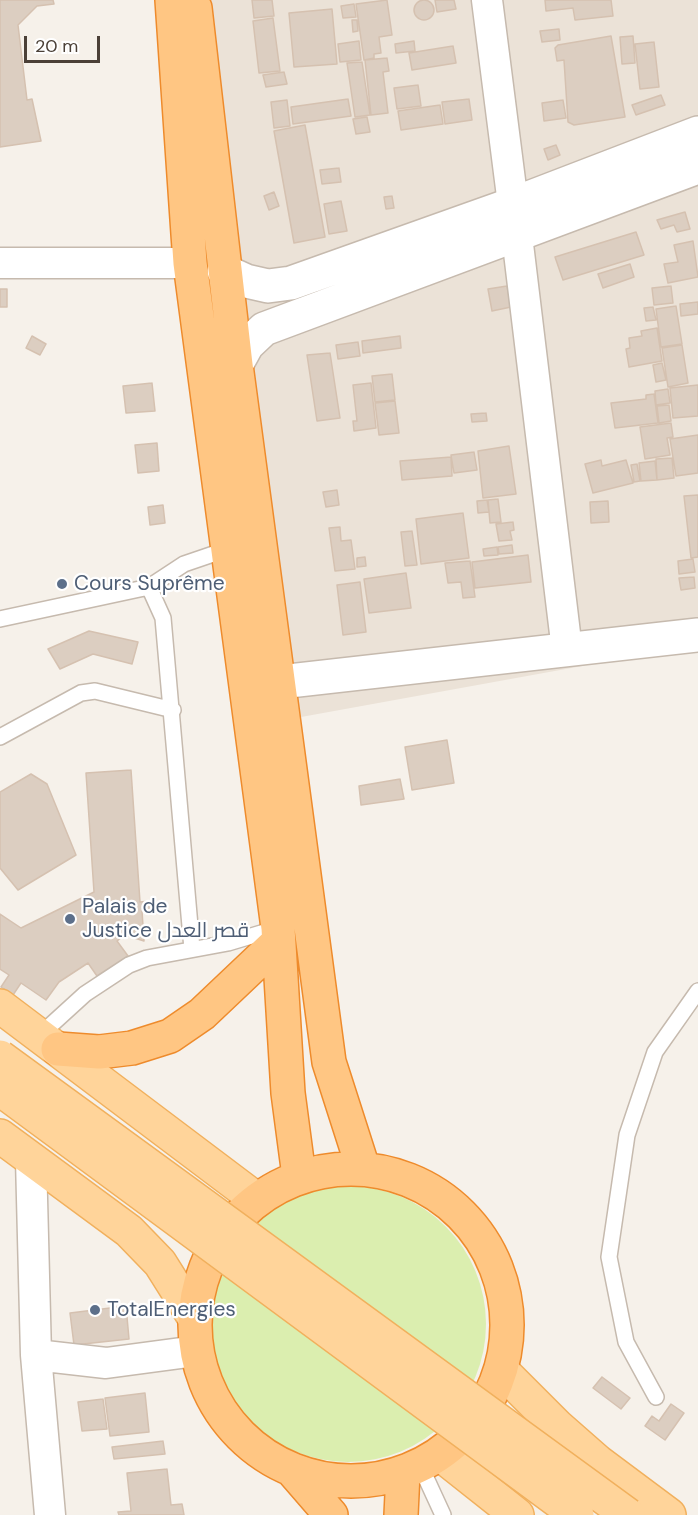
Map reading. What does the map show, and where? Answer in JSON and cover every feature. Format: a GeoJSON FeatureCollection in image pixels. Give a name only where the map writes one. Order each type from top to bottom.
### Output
{"type":"FeatureCollection","features":[{"type":"Feature","properties":{"kind":"highway"},"geometry":{"type":"LineString","coordinates":[[172,0],[190,264],[278,935],[288,1093],[299,1176]]}},
{"type":"Feature","properties":{"kind":"highway"},"geometry":{"type":"LineString","coordinates":[[194,0],[224,271],[329,1062],[363,1168]]}},
{"type":"Feature","properties":{"kind":"highway"},"geometry":{"type":"LineString","coordinates":[[49,1042],[99,1052],[132,1048],[170,1036],[202,1014],[278,935]]}},
{"type":"Feature","properties":{"kind":"highway"},"geometry":{"type":"LineString","coordinates":[[363,1168],[402,1176],[438,1195],[468,1221],[490,1254],[504,1291],[507,1331],[501,1370],[492,1395],[478,1417],[461,1437],[421,1464],[375,1480],[347,1481],[320,1478],[292,1470],[248,1442],[214,1401],[196,1351],[194,1317],[199,1283],[212,1251],[231,1222],[256,1199],[299,1176],[330,1170],[363,1168]]}},
{"type":"Feature","properties":{"kind":"highway"},"geometry":{"type":"LineString","coordinates":[[401,1515],[421,1464]]}},
{"type":"Feature","properties":{"kind":"highway"},"geometry":{"type":"LineString","coordinates":[[292,1470],[331,1515]]}},
{"type":"Feature","properties":{"kind":"main road"},"geometry":{"type":"LineString","coordinates":[[0,1006],[256,1199]]}},
{"type":"Feature","properties":{"kind":"main road"},"geometry":{"type":"LineString","coordinates":[[0,1057],[628,1515]]}},
{"type":"Feature","properties":{"kind":"main road"},"geometry":{"type":"LineString","coordinates":[[0,1089],[577,1515]]}},
{"type":"Feature","properties":{"kind":"main road"},"geometry":{"type":"LineString","coordinates":[[0,1136],[129,1231],[145,1246],[178,1289],[194,1317]]}},
{"type":"Feature","properties":{"kind":"main road"},"geometry":{"type":"LineString","coordinates":[[501,1370],[590,1455],[669,1515]]}},
{"type":"Feature","properties":{"kind":"main road"},"geometry":{"type":"LineString","coordinates":[[421,1464],[517,1515]]}},
{"type":"Feature","properties":{"kind":"street"},"geometry":{"type":"LineString","coordinates":[[487,0],[567,650]]}},
{"type":"Feature","properties":{"kind":"street"},"geometry":{"type":"LineString","coordinates":[[236,365],[247,345],[264,329],[515,220],[698,133]]}},
{"type":"Feature","properties":{"kind":"street"},"geometry":{"type":"LineString","coordinates":[[224,271],[246,281],[268,286],[291,283],[698,167]]}},
{"type":"Feature","properties":{"kind":"street"},"geometry":{"type":"LineString","coordinates":[[0,263],[190,264]]}},
{"type":"Feature","properties":{"kind":"street"},"geometry":{"type":"LineString","coordinates":[[280,682],[698,635]]}},
{"type":"Feature","properties":{"kind":"street"},"geometry":{"type":"LineString","coordinates":[[32,1160],[36,1355],[50,1515]]}},
{"type":"Feature","properties":{"kind":"street"},"geometry":{"type":"LineString","coordinates":[[36,1355],[106,1363],[196,1351]]}},
{"type":"Feature","properties":{"kind":"lane"},"geometry":{"type":"LineString","coordinates":[[0,619],[149,587],[184,564],[228,549]]}},
{"type":"Feature","properties":{"kind":"lane"},"geometry":{"type":"LineString","coordinates":[[149,587],[163,618],[173,710],[192,949]]}},
{"type":"Feature","properties":{"kind":"lane"},"geometry":{"type":"LineString","coordinates":[[0,736],[81,693],[95,692],[173,710]]}},
{"type":"Feature","properties":{"kind":"lane"},"geometry":{"type":"LineString","coordinates":[[49,1042],[85,994],[129,965],[147,958],[278,935]]}},
{"type":"Feature","properties":{"kind":"lane"},"geometry":{"type":"LineString","coordinates":[[656,1397],[626,1342],[609,1257],[627,1135],[655,1052],[698,991]]}},
{"type":"Feature","properties":{"kind":"lane"},"geometry":{"type":"LineString","coordinates":[[421,1464],[443,1515]]}},
{"type":"Feature","properties":{"kind":"shaded area"},"geometry":{"type":"Polygon","coordinates":[[[171,0],[698,0],[698,645],[257,725],[171,0]]]}},
{"type":"Feature","properties":{"kind":"green space"},"geometry":{"type":"Polygon","coordinates":[[[348,1186],[388,1192],[413,1202],[435,1217],[455,1237],[470,1259],[480,1284],[486,1324],[480,1364],[470,1389],[455,1411],[435,1431],[413,1446],[388,1456],[348,1462],[308,1456],[283,1446],[261,1431],[241,1411],[226,1389],[216,1364],[210,1324],[216,1284],[226,1259],[241,1237],[261,1217],[283,1202],[308,1192],[348,1186]]]}},
{"type":"Feature","properties":{"kind":"building"},"geometry":{"type":"Polygon","coordinates":[[[0,0],[53,0],[54,4],[37,6],[18,25],[27,100],[32,99],[41,141],[0,147],[0,0]]]}},
{"type":"Feature","properties":{"kind":"building"},"geometry":{"type":"Polygon","coordinates":[[[252,0],[272,0],[274,16],[254,18],[252,0]]]}},
{"type":"Feature","properties":{"kind":"building"},"geometry":{"type":"Polygon","coordinates":[[[387,0],[392,35],[379,37],[381,53],[374,54],[374,58],[364,60],[356,4],[387,0]]]}},
{"type":"Feature","properties":{"kind":"building"},"geometry":{"type":"Polygon","coordinates":[[[420,0],[428,0],[434,6],[434,14],[428,20],[420,20],[414,14],[414,6],[420,0]]]}},
{"type":"Feature","properties":{"kind":"building"},"geometry":{"type":"Polygon","coordinates":[[[435,0],[454,0],[456,9],[437,12],[435,0]]]}},
{"type":"Feature","properties":{"kind":"building"},"geometry":{"type":"Polygon","coordinates":[[[545,0],[611,0],[613,16],[575,20],[573,8],[546,11],[545,0]]]}},
{"type":"Feature","properties":{"kind":"building"},"geometry":{"type":"Polygon","coordinates":[[[354,4],[356,17],[343,18],[341,6],[354,4]]]}},
{"type":"Feature","properties":{"kind":"building"},"geometry":{"type":"Polygon","coordinates":[[[332,9],[337,64],[294,67],[289,13],[332,9]]]}},
{"type":"Feature","properties":{"kind":"building"},"geometry":{"type":"Polygon","coordinates":[[[273,18],[280,71],[259,73],[253,21],[273,18]]]}},
{"type":"Feature","properties":{"kind":"building"},"geometry":{"type":"Polygon","coordinates":[[[352,20],[357,20],[358,31],[353,32],[352,20]]]}},
{"type":"Feature","properties":{"kind":"building"},"geometry":{"type":"Polygon","coordinates":[[[559,29],[560,40],[542,42],[540,31],[559,29]]]}},
{"type":"Feature","properties":{"kind":"building"},"geometry":{"type":"Polygon","coordinates":[[[611,36],[625,117],[574,125],[568,122],[564,60],[557,61],[555,48],[558,45],[611,36]]]}},
{"type":"Feature","properties":{"kind":"building"},"geometry":{"type":"Polygon","coordinates":[[[633,36],[635,63],[622,64],[620,37],[633,36]]]}},
{"type":"Feature","properties":{"kind":"building"},"geometry":{"type":"Polygon","coordinates":[[[359,41],[361,60],[340,62],[338,44],[359,41]]]}},
{"type":"Feature","properties":{"kind":"building"},"geometry":{"type":"Polygon","coordinates":[[[414,41],[415,51],[396,53],[395,44],[414,41]]]}},
{"type":"Feature","properties":{"kind":"building"},"geometry":{"type":"Polygon","coordinates":[[[654,42],[659,87],[640,89],[635,44],[654,42]]]}},
{"type":"Feature","properties":{"kind":"building"},"geometry":{"type":"Polygon","coordinates":[[[453,46],[456,63],[412,70],[409,53],[453,46]]]}},
{"type":"Feature","properties":{"kind":"building"},"geometry":{"type":"Polygon","coordinates":[[[387,58],[389,71],[383,72],[388,113],[371,115],[365,60],[387,58]]]}},
{"type":"Feature","properties":{"kind":"building"},"geometry":{"type":"Polygon","coordinates":[[[362,62],[370,115],[355,117],[347,63],[362,62]]]}},
{"type":"Feature","properties":{"kind":"building"},"geometry":{"type":"Polygon","coordinates":[[[284,72],[287,84],[266,87],[263,75],[284,72]]]}},
{"type":"Feature","properties":{"kind":"building"},"geometry":{"type":"Polygon","coordinates":[[[418,85],[421,106],[397,109],[394,88],[418,85]]]}},
{"type":"Feature","properties":{"kind":"building"},"geometry":{"type":"Polygon","coordinates":[[[661,95],[665,105],[636,115],[632,105],[661,95]]]}},
{"type":"Feature","properties":{"kind":"building"},"geometry":{"type":"Polygon","coordinates":[[[348,99],[351,116],[293,124],[291,107],[348,99]]]}},
{"type":"Feature","properties":{"kind":"building"},"geometry":{"type":"Polygon","coordinates":[[[469,99],[472,120],[445,124],[442,102],[469,99]]]}},
{"type":"Feature","properties":{"kind":"building"},"geometry":{"type":"Polygon","coordinates":[[[287,100],[290,126],[274,128],[271,102],[287,100]]]}},
{"type":"Feature","properties":{"kind":"building"},"geometry":{"type":"Polygon","coordinates":[[[563,100],[566,118],[544,121],[542,103],[563,100]]]}},
{"type":"Feature","properties":{"kind":"building"},"geometry":{"type":"Polygon","coordinates":[[[440,105],[443,124],[401,130],[398,111],[440,105]]]}},
{"type":"Feature","properties":{"kind":"building"},"geometry":{"type":"Polygon","coordinates":[[[367,117],[370,132],[356,134],[353,119],[367,117]]]}},
{"type":"Feature","properties":{"kind":"building"},"geometry":{"type":"Polygon","coordinates":[[[305,125],[325,237],[294,243],[274,131],[305,125]]]}},
{"type":"Feature","properties":{"kind":"building"},"geometry":{"type":"Polygon","coordinates":[[[556,145],[560,155],[548,160],[544,149],[556,145]]]}},
{"type":"Feature","properties":{"kind":"building"},"geometry":{"type":"Polygon","coordinates":[[[339,168],[341,182],[322,184],[320,170],[339,168]]]}},
{"type":"Feature","properties":{"kind":"building"},"geometry":{"type":"Polygon","coordinates":[[[274,192],[279,206],[269,210],[264,196],[274,192]]]}},
{"type":"Feature","properties":{"kind":"building"},"geometry":{"type":"Polygon","coordinates":[[[392,196],[394,208],[386,209],[384,197],[392,196]]]}},
{"type":"Feature","properties":{"kind":"building"},"geometry":{"type":"Polygon","coordinates":[[[341,201],[347,231],[329,234],[324,204],[341,201]]]}},
{"type":"Feature","properties":{"kind":"building"},"geometry":{"type":"Polygon","coordinates":[[[685,212],[690,229],[677,232],[674,225],[661,229],[657,220],[685,212]]]}},
{"type":"Feature","properties":{"kind":"building"},"geometry":{"type":"Polygon","coordinates":[[[636,232],[644,255],[563,280],[555,257],[636,232]]]}},
{"type":"Feature","properties":{"kind":"building"},"geometry":{"type":"Polygon","coordinates":[[[693,241],[698,277],[668,283],[664,264],[678,262],[674,245],[693,241]]]}},
{"type":"Feature","properties":{"kind":"building"},"geometry":{"type":"Polygon","coordinates":[[[630,264],[634,277],[603,288],[598,274],[630,264]]]}},
{"type":"Feature","properties":{"kind":"building"},"geometry":{"type":"Polygon","coordinates":[[[507,286],[511,307],[492,311],[488,289],[507,286]]]}},
{"type":"Feature","properties":{"kind":"building"},"geometry":{"type":"Polygon","coordinates":[[[671,286],[673,303],[654,305],[652,288],[671,286]]]}},
{"type":"Feature","properties":{"kind":"building"},"geometry":{"type":"Polygon","coordinates":[[[0,289],[7,289],[7,307],[0,307],[0,289]]]}},
{"type":"Feature","properties":{"kind":"building"},"geometry":{"type":"Polygon","coordinates":[[[698,302],[698,314],[681,316],[680,304],[698,302]]]}},
{"type":"Feature","properties":{"kind":"building"},"geometry":{"type":"Polygon","coordinates":[[[676,306],[682,344],[661,347],[656,309],[676,306]]]}},
{"type":"Feature","properties":{"kind":"building"},"geometry":{"type":"Polygon","coordinates":[[[653,307],[656,320],[646,321],[644,308],[653,307]]]}},
{"type":"Feature","properties":{"kind":"building"},"geometry":{"type":"Polygon","coordinates":[[[657,328],[662,361],[629,367],[626,349],[630,348],[629,338],[642,336],[641,331],[657,328]]]}},
{"type":"Feature","properties":{"kind":"building"},"geometry":{"type":"Polygon","coordinates":[[[32,336],[46,344],[40,355],[26,348],[32,336]]]}},
{"type":"Feature","properties":{"kind":"building"},"geometry":{"type":"Polygon","coordinates":[[[400,336],[401,348],[363,353],[362,341],[400,336]]]}},
{"type":"Feature","properties":{"kind":"building"},"geometry":{"type":"Polygon","coordinates":[[[358,342],[360,356],[338,359],[336,345],[358,342]]]}},
{"type":"Feature","properties":{"kind":"building"},"geometry":{"type":"Polygon","coordinates":[[[682,345],[688,383],[668,387],[662,348],[682,345]]]}},
{"type":"Feature","properties":{"kind":"building"},"geometry":{"type":"Polygon","coordinates":[[[330,353],[340,418],[317,421],[307,355],[330,353]]]}},
{"type":"Feature","properties":{"kind":"building"},"geometry":{"type":"Polygon","coordinates":[[[662,363],[666,380],[656,382],[653,365],[662,363]]]}},
{"type":"Feature","properties":{"kind":"building"},"geometry":{"type":"Polygon","coordinates":[[[392,374],[395,400],[375,402],[372,376],[392,374]]]}},
{"type":"Feature","properties":{"kind":"building"},"geometry":{"type":"Polygon","coordinates":[[[152,383],[155,411],[126,413],[123,386],[152,383]]]}},
{"type":"Feature","properties":{"kind":"building"},"geometry":{"type":"Polygon","coordinates":[[[371,383],[376,428],[354,431],[353,421],[357,421],[353,385],[371,383]]]}},
{"type":"Feature","properties":{"kind":"building"},"geometry":{"type":"Polygon","coordinates":[[[698,385],[698,416],[673,418],[670,388],[698,385]]]}},
{"type":"Feature","properties":{"kind":"building"},"geometry":{"type":"Polygon","coordinates":[[[668,389],[670,403],[656,405],[655,391],[668,389]]]}},
{"type":"Feature","properties":{"kind":"building"},"geometry":{"type":"Polygon","coordinates":[[[654,394],[658,423],[615,428],[611,403],[646,399],[646,395],[654,394]]]}},
{"type":"Feature","properties":{"kind":"building"},"geometry":{"type":"Polygon","coordinates":[[[395,401],[399,433],[379,435],[375,403],[395,401]]]}},
{"type":"Feature","properties":{"kind":"building"},"geometry":{"type":"Polygon","coordinates":[[[669,405],[671,421],[659,423],[657,406],[669,405]]]}},
{"type":"Feature","properties":{"kind":"building"},"geometry":{"type":"Polygon","coordinates":[[[486,413],[487,421],[472,422],[471,414],[486,413]]]}},
{"type":"Feature","properties":{"kind":"building"},"geometry":{"type":"Polygon","coordinates":[[[671,423],[673,437],[667,438],[670,455],[645,459],[640,427],[671,423]]]}},
{"type":"Feature","properties":{"kind":"building"},"geometry":{"type":"Polygon","coordinates":[[[698,435],[698,473],[676,476],[670,439],[698,435]]]}},
{"type":"Feature","properties":{"kind":"building"},"geometry":{"type":"Polygon","coordinates":[[[157,443],[159,471],[138,473],[135,445],[157,443]]]}},
{"type":"Feature","properties":{"kind":"building"},"geometry":{"type":"Polygon","coordinates":[[[509,446],[516,494],[483,498],[478,451],[509,446]]]}},
{"type":"Feature","properties":{"kind":"building"},"geometry":{"type":"Polygon","coordinates":[[[474,452],[477,470],[454,473],[451,455],[474,452]]]}},
{"type":"Feature","properties":{"kind":"building"},"geometry":{"type":"Polygon","coordinates":[[[451,457],[452,476],[402,480],[400,461],[451,457]]]}},
{"type":"Feature","properties":{"kind":"building"},"geometry":{"type":"Polygon","coordinates":[[[672,458],[674,478],[657,480],[656,459],[672,458]]]}},
{"type":"Feature","properties":{"kind":"building"},"geometry":{"type":"Polygon","coordinates":[[[601,460],[602,466],[626,460],[633,483],[593,493],[585,464],[601,460]]]}},
{"type":"Feature","properties":{"kind":"building"},"geometry":{"type":"Polygon","coordinates":[[[655,461],[657,480],[641,481],[639,463],[655,461]]]}},
{"type":"Feature","properties":{"kind":"building"},"geometry":{"type":"Polygon","coordinates":[[[637,464],[640,481],[634,482],[631,465],[637,464]]]}},
{"type":"Feature","properties":{"kind":"building"},"geometry":{"type":"Polygon","coordinates":[[[337,490],[339,505],[326,507],[323,492],[337,490]]]}},
{"type":"Feature","properties":{"kind":"building"},"geometry":{"type":"Polygon","coordinates":[[[698,495],[698,557],[691,558],[684,496],[698,495]]]}},
{"type":"Feature","properties":{"kind":"building"},"geometry":{"type":"Polygon","coordinates":[[[498,499],[501,522],[490,523],[488,500],[498,499]]]}},
{"type":"Feature","properties":{"kind":"building"},"geometry":{"type":"Polygon","coordinates":[[[487,500],[489,512],[478,513],[477,501],[487,500]]]}},
{"type":"Feature","properties":{"kind":"building"},"geometry":{"type":"Polygon","coordinates":[[[608,501],[609,522],[591,523],[590,502],[608,501]]]}},
{"type":"Feature","properties":{"kind":"building"},"geometry":{"type":"Polygon","coordinates":[[[163,505],[165,523],[150,525],[148,507],[163,505]]]}},
{"type":"Feature","properties":{"kind":"building"},"geometry":{"type":"Polygon","coordinates":[[[463,513],[469,558],[421,564],[416,519],[463,513]]]}},
{"type":"Feature","properties":{"kind":"building"},"geometry":{"type":"Polygon","coordinates":[[[513,522],[514,530],[510,531],[512,540],[499,541],[496,524],[513,522]]]}},
{"type":"Feature","properties":{"kind":"building"},"geometry":{"type":"Polygon","coordinates":[[[340,527],[341,541],[351,540],[355,569],[335,571],[329,528],[340,527]]]}},
{"type":"Feature","properties":{"kind":"building"},"geometry":{"type":"Polygon","coordinates":[[[412,531],[417,565],[405,566],[401,532],[412,531]]]}},
{"type":"Feature","properties":{"kind":"building"},"geometry":{"type":"Polygon","coordinates":[[[512,545],[513,553],[499,554],[498,547],[512,545]]]}},
{"type":"Feature","properties":{"kind":"building"},"geometry":{"type":"Polygon","coordinates":[[[497,547],[498,555],[484,556],[483,549],[497,547]]]}},
{"type":"Feature","properties":{"kind":"building"},"geometry":{"type":"Polygon","coordinates":[[[528,555],[531,582],[475,588],[472,562],[528,555]]]}},
{"type":"Feature","properties":{"kind":"building"},"geometry":{"type":"Polygon","coordinates":[[[365,557],[366,566],[357,567],[357,558],[365,557]]]}},
{"type":"Feature","properties":{"kind":"building"},"geometry":{"type":"Polygon","coordinates":[[[693,559],[695,572],[679,574],[678,561],[693,559]]]}},
{"type":"Feature","properties":{"kind":"building"},"geometry":{"type":"Polygon","coordinates":[[[470,561],[475,597],[463,598],[461,582],[448,583],[445,563],[470,561]]]}},
{"type":"Feature","properties":{"kind":"building"},"geometry":{"type":"Polygon","coordinates":[[[406,573],[411,608],[369,613],[364,579],[406,573]]]}},
{"type":"Feature","properties":{"kind":"building"},"geometry":{"type":"Polygon","coordinates":[[[694,577],[695,588],[681,590],[679,578],[694,577]]]}},
{"type":"Feature","properties":{"kind":"building"},"geometry":{"type":"Polygon","coordinates":[[[360,582],[366,632],[343,635],[337,585],[360,582]]]}},
{"type":"Feature","properties":{"kind":"building"},"geometry":{"type":"Polygon","coordinates":[[[89,631],[138,642],[132,664],[93,654],[60,669],[48,649],[89,631]]]}},
{"type":"Feature","properties":{"kind":"building"},"geometry":{"type":"Polygon","coordinates":[[[447,740],[454,783],[412,790],[405,747],[447,740]]]}},
{"type":"Feature","properties":{"kind":"building"},"geometry":{"type":"Polygon","coordinates":[[[131,770],[140,902],[151,901],[151,911],[142,911],[144,941],[125,935],[117,941],[128,956],[97,976],[88,963],[59,982],[46,1000],[21,983],[13,995],[1,987],[9,975],[0,969],[0,914],[21,928],[94,892],[86,773],[131,770]]]}},
{"type":"Feature","properties":{"kind":"building"},"geometry":{"type":"Polygon","coordinates":[[[31,774],[47,784],[76,855],[18,890],[0,868],[0,792],[31,774]]]}},
{"type":"Feature","properties":{"kind":"building"},"geometry":{"type":"Polygon","coordinates":[[[400,779],[404,799],[361,805],[359,786],[400,779]]]}},
{"type":"Feature","properties":{"kind":"building"},"geometry":{"type":"Polygon","coordinates":[[[126,1306],[129,1339],[74,1345],[70,1313],[126,1306]]]}},
{"type":"Feature","properties":{"kind":"building"},"geometry":{"type":"Polygon","coordinates":[[[602,1377],[630,1398],[621,1409],[593,1388],[602,1377]]]}},
{"type":"Feature","properties":{"kind":"building"},"geometry":{"type":"Polygon","coordinates":[[[145,1393],[149,1432],[110,1436],[105,1398],[145,1393]]]}},
{"type":"Feature","properties":{"kind":"building"},"geometry":{"type":"Polygon","coordinates":[[[103,1399],[107,1429],[82,1431],[78,1402],[103,1399]]]}},
{"type":"Feature","properties":{"kind":"building"},"geometry":{"type":"Polygon","coordinates":[[[671,1404],[684,1413],[665,1440],[645,1426],[652,1416],[659,1421],[671,1404]]]}},
{"type":"Feature","properties":{"kind":"building"},"geometry":{"type":"Polygon","coordinates":[[[163,1441],[165,1454],[114,1459],[112,1447],[163,1441]]]}},
{"type":"Feature","properties":{"kind":"building"},"geometry":{"type":"Polygon","coordinates":[[[167,1469],[171,1505],[182,1504],[184,1515],[119,1515],[118,1512],[131,1511],[127,1473],[167,1469]]]}},
{"type":"Feature","properties":{"kind":"place","name":"Cours Suprême"},"geometry":{"type":"Point","coordinates":[62,584]}},
{"type":"Feature","properties":{"kind":"place","name":"Palais de Justice قصر العدل"},"geometry":{"type":"Point","coordinates":[70,919]}},
{"type":"Feature","properties":{"kind":"place","name":"TotalEnergies"},"geometry":{"type":"Point","coordinates":[95,1310]}}]}
